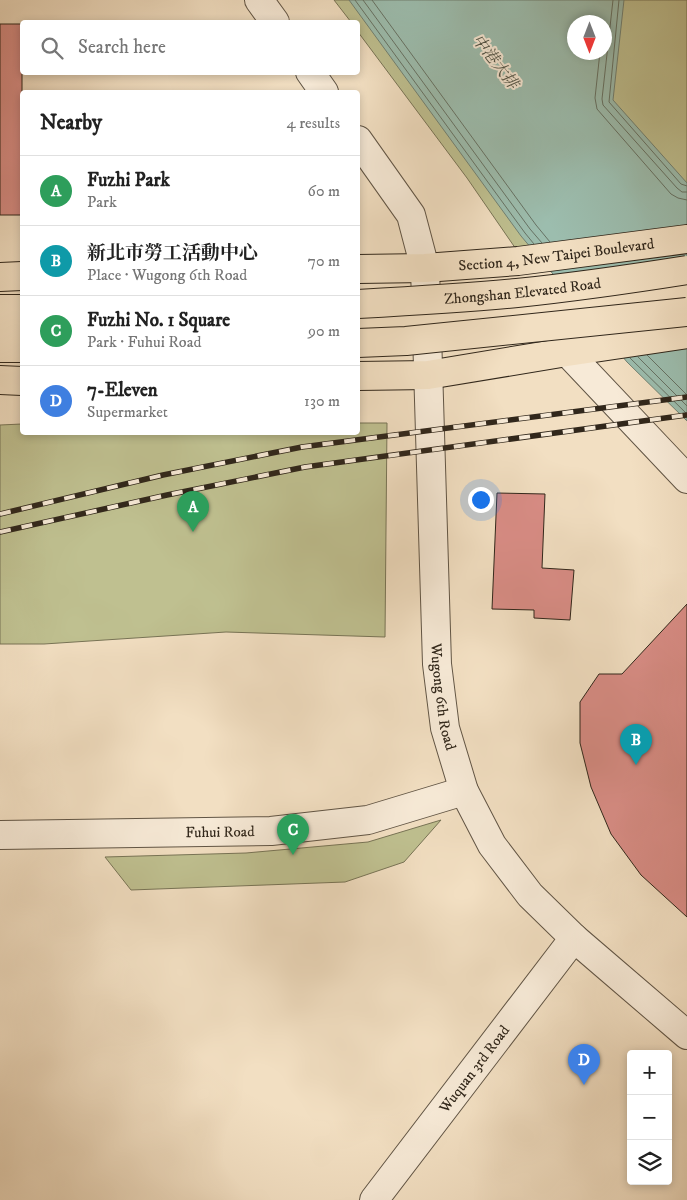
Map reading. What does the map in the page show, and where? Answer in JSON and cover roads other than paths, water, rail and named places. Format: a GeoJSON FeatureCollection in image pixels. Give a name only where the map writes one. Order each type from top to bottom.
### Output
{"type":"FeatureCollection","features":[{"type":"Feature","properties":{"kind":"main road","name":"Section 4, New Taipei Boulevard"},"geometry":{"type":"LineString","coordinates":[[360,269],[425,268],[518,261],[687,239]]}},
{"type":"Feature","properties":{"kind":"main road","name":"Section 4, New Taipei Boulevard"},"geometry":{"type":"LineString","coordinates":[[551,304],[687,264]]}},
{"type":"Feature","properties":{"kind":"main road","name":"Zhongshan Elevated Road"},"geometry":{"type":"LineString","coordinates":[[360,304],[519,293],[687,270]]}},
{"type":"Feature","properties":{"kind":"main road"},"geometry":{"type":"LineString","coordinates":[[0,277],[20,276]]}},
{"type":"Feature","properties":{"kind":"main road","name":"Section 4, New Taipei Boulevard"},"geometry":{"type":"LineString","coordinates":[[480,315],[687,285]]}},
{"type":"Feature","properties":{"kind":"main road","name":"Section 4, New Taipei Boulevard"},"geometry":{"type":"LineString","coordinates":[[360,322],[426,319],[687,298]]}},
{"type":"Feature","properties":{"kind":"main road"},"geometry":{"type":"LineString","coordinates":[[0,309],[20,309]]}},
{"type":"Feature","properties":{"kind":"main road"},"geometry":{"type":"LineString","coordinates":[[360,343],[406,341],[687,312]]}},
{"type":"Feature","properties":{"kind":"main road"},"geometry":{"type":"LineString","coordinates":[[0,326],[20,326]]}},
{"type":"Feature","properties":{"kind":"main road"},"geometry":{"type":"LineString","coordinates":[[360,376],[428,375],[687,334]]}},
{"type":"Feature","properties":{"kind":"main road"},"geometry":{"type":"LineString","coordinates":[[0,348],[20,348]]}},
{"type":"Feature","properties":{"kind":"main road"},"geometry":{"type":"LineString","coordinates":[[0,380],[20,381]]}},
{"type":"Feature","properties":{"kind":"street"},"geometry":{"type":"LineString","coordinates":[[259,0],[273,20]]}},
{"type":"Feature","properties":{"kind":"street"},"geometry":{"type":"LineString","coordinates":[[312,75],[323,90]]}},
{"type":"Feature","properties":{"kind":"street","name":"Wugong 6th Road"},"geometry":{"type":"LineString","coordinates":[[360,143],[410,215],[425,268],[437,664],[445,728],[464,790],[492,846],[530,896],[574,938],[687,1035]]}},
{"type":"Feature","properties":{"kind":"street"},"geometry":{"type":"LineString","coordinates":[[566,352],[687,479]]}},
{"type":"Feature","properties":{"kind":"street","name":"Fuhui Road"},"geometry":{"type":"LineString","coordinates":[[0,835],[271,831],[368,820],[464,790]]}},
{"type":"Feature","properties":{"kind":"street","name":"Wuquan 3rd Road"},"geometry":{"type":"LineString","coordinates":[[374,1200],[574,938]]}},
{"type":"Feature","properties":{"kind":"water","name":"中港大排"},"geometry":{"type":"Polygon","coordinates":[[[349,0],[624,0],[613,100],[687,183],[687,421],[627,362],[521,236],[349,0]]]}},
{"type":"Feature","properties":{"kind":"railway"},"geometry":{"type":"LineString","coordinates":[[0,514],[163,475],[302,447],[687,397]]}},
{"type":"Feature","properties":{"kind":"railway"},"geometry":{"type":"LineString","coordinates":[[0,532],[305,467],[687,415]]}},
{"type":"Feature","properties":{"kind":"place","name":"Fuzhi Park"},"geometry":{"type":"Point","coordinates":[193,532]}},
{"type":"Feature","properties":{"kind":"place","name":"新北市勞工活動中心"},"geometry":{"type":"Point","coordinates":[636,765]}},
{"type":"Feature","properties":{"kind":"place","name":"Fuzhi No. 1 Square"},"geometry":{"type":"Point","coordinates":[293,855]}},
{"type":"Feature","properties":{"kind":"place","name":"7-Eleven"},"geometry":{"type":"Point","coordinates":[584,1085]}}]}
